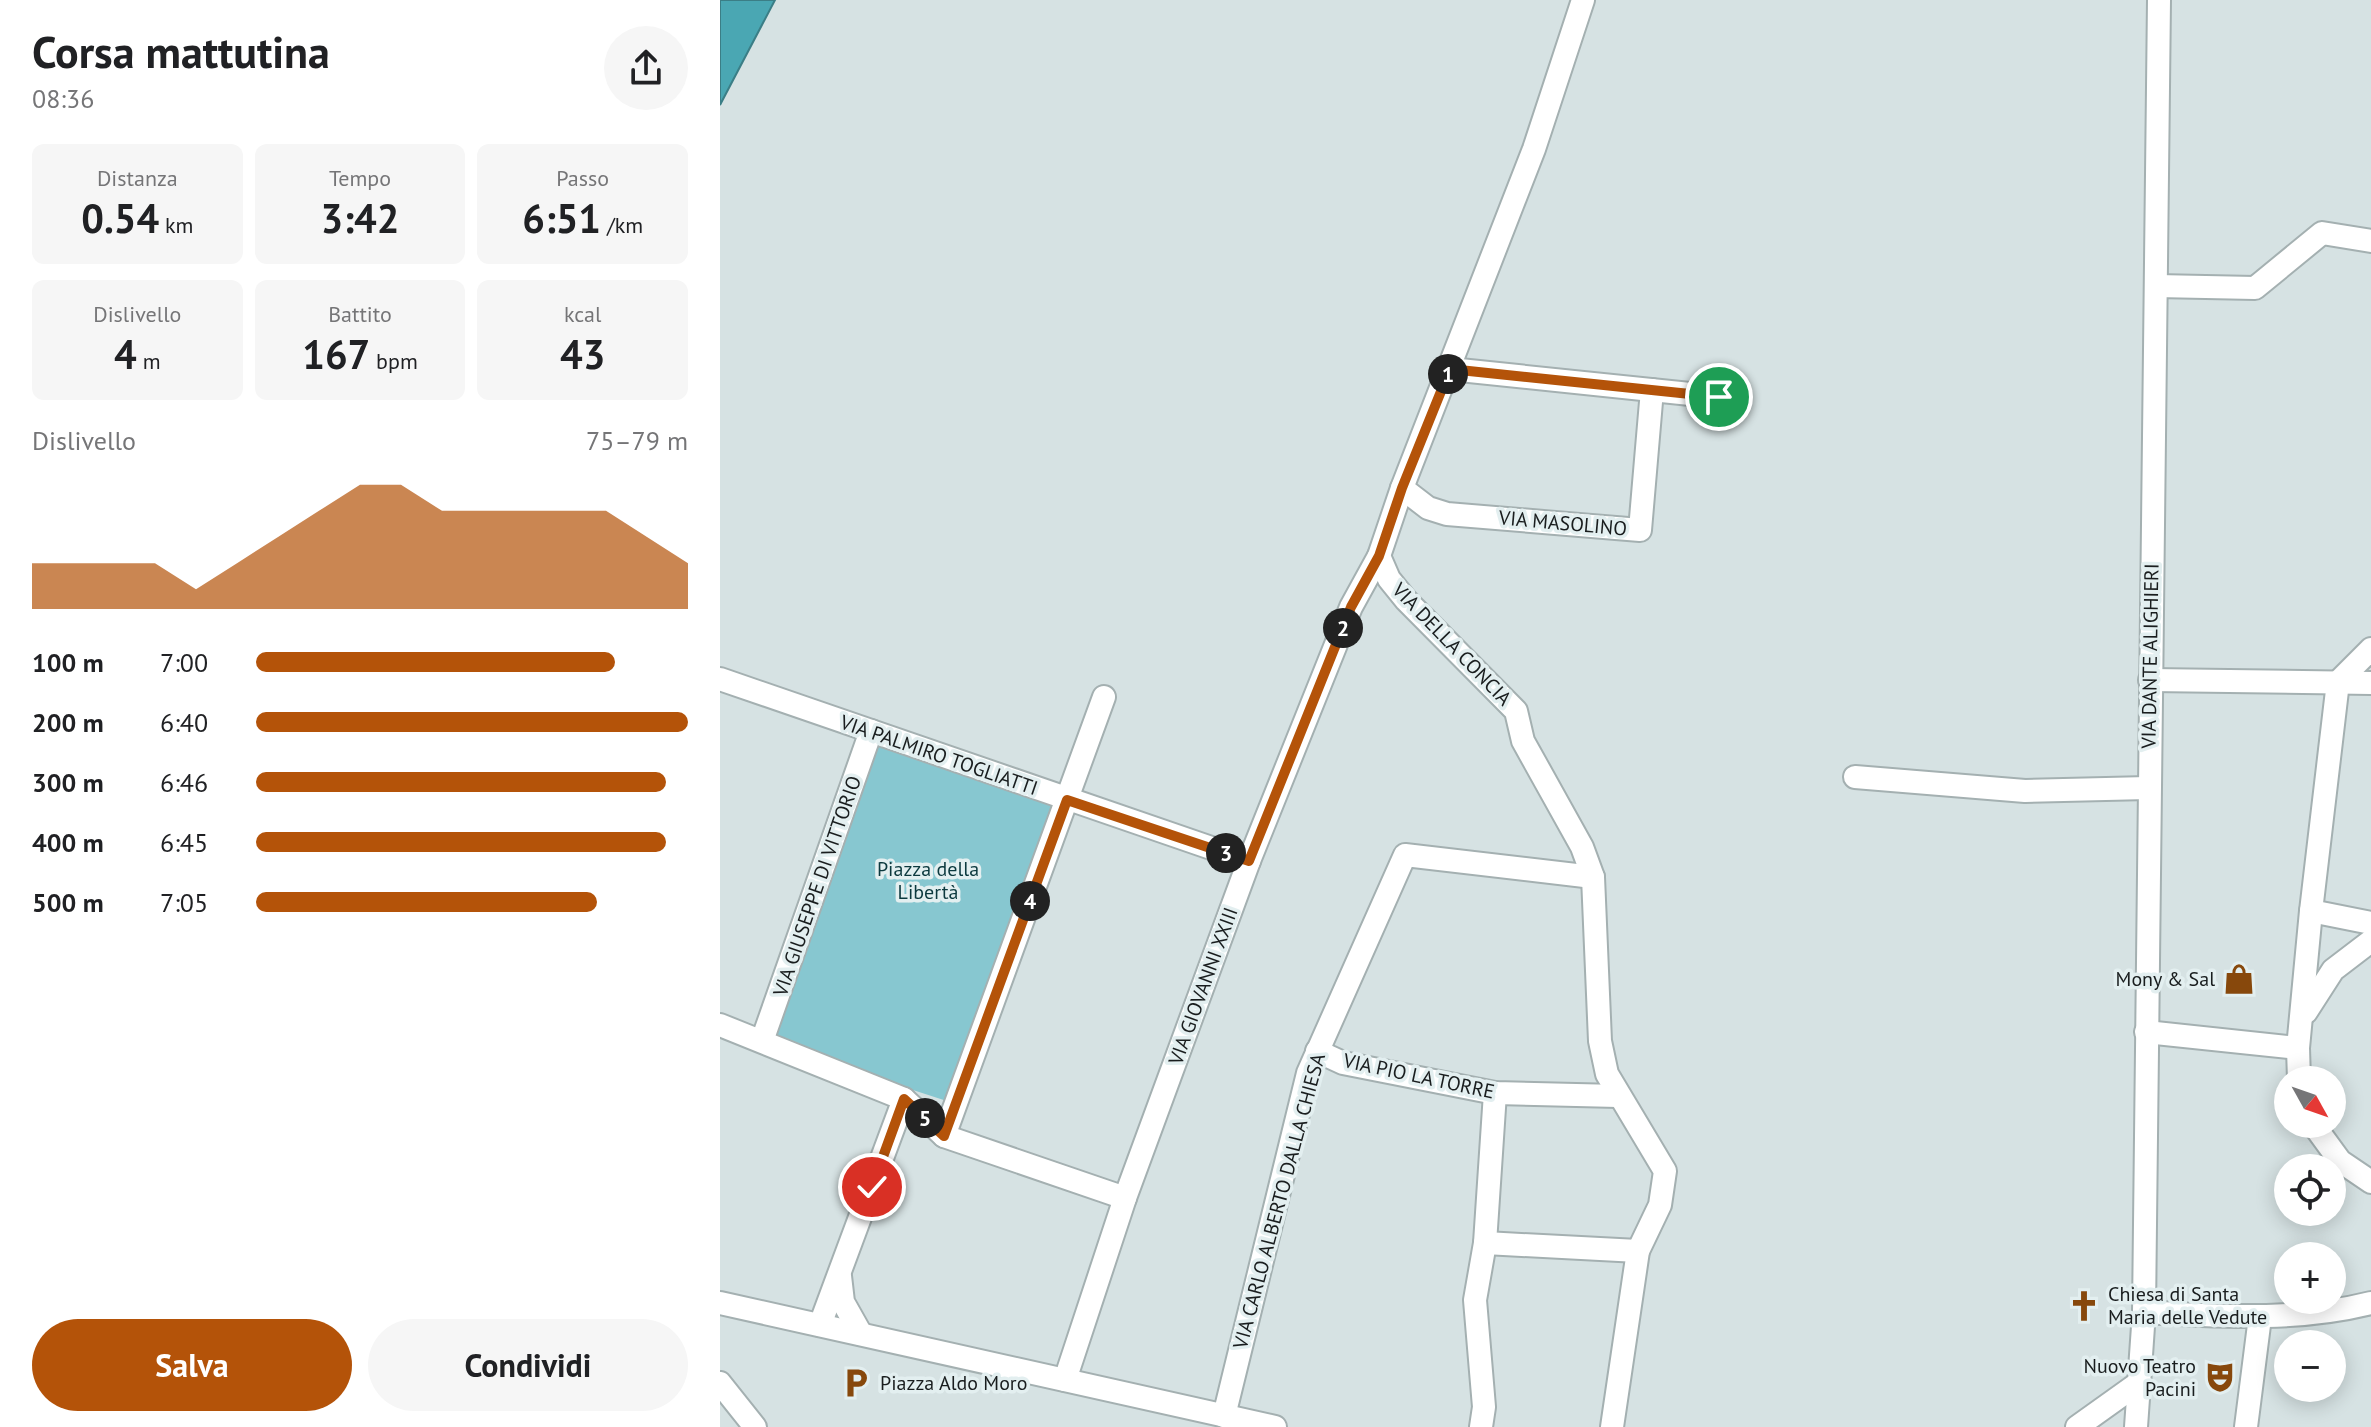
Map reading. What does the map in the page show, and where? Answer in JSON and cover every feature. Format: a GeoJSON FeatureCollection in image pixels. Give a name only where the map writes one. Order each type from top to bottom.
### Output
{"type":"FeatureCollection","features":[{"type":"Feature","properties":{"kind":"street"},"geometry":{"type":"LineString","coordinates":[[1379,556],[1402,488],[1534,149],[1583,0]]}},
{"type":"Feature","properties":{"kind":"street","name":"VIA DANTE ALIGHIERI"},"geometry":{"type":"LineString","coordinates":[[2136,1427],[2144,1312],[2159,0]]}},
{"type":"Feature","properties":{"kind":"street"},"geometry":{"type":"LineString","coordinates":[[2156,286],[2255,288],[2322,233],[2371,241]]}},
{"type":"Feature","properties":{"kind":"street"},"geometry":{"type":"LineString","coordinates":[[1450,369],[1719,397]]}},
{"type":"Feature","properties":{"kind":"street","name":"VIA MASOLINO"},"geometry":{"type":"LineString","coordinates":[[1402,488],[1428,508],[1447,514],[1640,530],[1652,390]]}},
{"type":"Feature","properties":{"kind":"street","name":"VIA GIOVANNI XXIII"},"geometry":{"type":"LineString","coordinates":[[1065,1380],[1125,1198],[1249,861],[1351,607],[1379,556]]}},
{"type":"Feature","properties":{"kind":"street","name":"VIA DELLA CONCIA"},"geometry":{"type":"LineString","coordinates":[[1379,556],[1389,579],[1406,600],[1516,711],[1523,741],[1582,847],[1593,877],[1600,1041],[1607,1074],[1665,1171],[1660,1205],[1638,1251],[1612,1427]]}},
{"type":"Feature","properties":{"kind":"street"},"geometry":{"type":"LineString","coordinates":[[2299,1066],[2311,911],[2338,682],[2371,649]]}},
{"type":"Feature","properties":{"kind":"street","name":"VIA PALMIRO TOGLIATTI"},"geometry":{"type":"LineString","coordinates":[[720,679],[1249,861]]}},
{"type":"Feature","properties":{"kind":"street"},"geometry":{"type":"LineString","coordinates":[[2150,680],[2371,683]]}},
{"type":"Feature","properties":{"kind":"street"},"geometry":{"type":"LineString","coordinates":[[944,1136],[1104,697]]}},
{"type":"Feature","properties":{"kind":"street","name":"VIA GIUSEPPE DI VITTORIO"},"geometry":{"type":"LineString","coordinates":[[762,1041],[871,731]]}},
{"type":"Feature","properties":{"kind":"street"},"geometry":{"type":"LineString","coordinates":[[1855,777],[2025,791],[2148,788]]}},
{"type":"Feature","properties":{"kind":"street","name":"VIA CARLO ALBERTO DALLA CHIESA"},"geometry":{"type":"LineString","coordinates":[[1224,1416],[1308,1073],[1405,855],[1593,877]]}},
{"type":"Feature","properties":{"kind":"street"},"geometry":{"type":"LineString","coordinates":[[2311,911],[2371,923]]}},
{"type":"Feature","properties":{"kind":"street"},"geometry":{"type":"LineString","coordinates":[[2298,1048],[2306,1014],[2322,983],[2345,957],[2371,941]]}},
{"type":"Feature","properties":{"kind":"street"},"geometry":{"type":"LineString","coordinates":[[720,1025],[904,1099],[944,1136],[1125,1198]]}},
{"type":"Feature","properties":{"kind":"street"},"geometry":{"type":"LineString","coordinates":[[2146,1032],[2298,1048]]}},
{"type":"Feature","properties":{"kind":"street","name":"VIA PIO LA TORRE"},"geometry":{"type":"LineString","coordinates":[[1317,1051],[1343,1063],[1495,1093],[1618,1096]]}},
{"type":"Feature","properties":{"kind":"street"},"geometry":{"type":"LineString","coordinates":[[1481,1427],[1484,1407],[1475,1300],[1485,1243],[1495,1093]]}},
{"type":"Feature","properties":{"kind":"street"},"geometry":{"type":"LineString","coordinates":[[820,1325],[904,1099]]}},
{"type":"Feature","properties":{"kind":"street"},"geometry":{"type":"LineString","coordinates":[[2323,1138],[2340,1161],[2371,1182]]}},
{"type":"Feature","properties":{"kind":"street"},"geometry":{"type":"LineString","coordinates":[[1485,1243],[1638,1251]]}},
{"type":"Feature","properties":{"kind":"street"},"geometry":{"type":"LineString","coordinates":[[840,1275],[843,1302],[861,1334]]}},
{"type":"Feature","properties":{"kind":"street"},"geometry":{"type":"LineString","coordinates":[[720,1303],[1275,1427]]}},
{"type":"Feature","properties":{"kind":"street"},"geometry":{"type":"LineString","coordinates":[[2144,1312],[2260,1317],[2339,1311],[2371,1303]]}},
{"type":"Feature","properties":{"kind":"street"},"geometry":{"type":"LineString","coordinates":[[2246,1427],[2260,1317]]}},
{"type":"Feature","properties":{"kind":"street"},"geometry":{"type":"LineString","coordinates":[[2077,1427],[2140,1382]]}},
{"type":"Feature","properties":{"kind":"street"},"geometry":{"type":"LineString","coordinates":[[720,1383],[755,1427]]}},
{"type":"Feature","properties":{"kind":"green space","name":"Piazza della Libertà"},"geometry":{"type":"Polygon","coordinates":[[[871,731],[1067,800],[956,1104],[762,1041],[871,731]]]}},
{"type":"Feature","properties":{"kind":"shaded area"},"geometry":{"type":"Polygon","coordinates":[[[720,0],[775,0],[720,105],[720,0]]]}},
{"type":"Feature","properties":{"kind":"place","name":"Mony & Sal"},"geometry":{"type":"Point","coordinates":[2239,979]}},
{"type":"Feature","properties":{"kind":"place","name":"Chiesa di Santa Maria delle Vedute"},"geometry":{"type":"Point","coordinates":[2084,1306]}},
{"type":"Feature","properties":{"kind":"place","name":"Nuovo Teatro Pacini"},"geometry":{"type":"Point","coordinates":[2220,1377]}},
{"type":"Feature","properties":{"kind":"place","name":"Piazza Aldo Moro"},"geometry":{"type":"Point","coordinates":[856,1383]}},
{"type":"Feature","properties":{"kind":"route"},"geometry":{"type":"LineString","coordinates":[[872,1187],[904,1099],[944,1136],[1067,800],[1249,861],[1351,607],[1379,556],[1402,488],[1450,369],[1719,397]]}}]}
